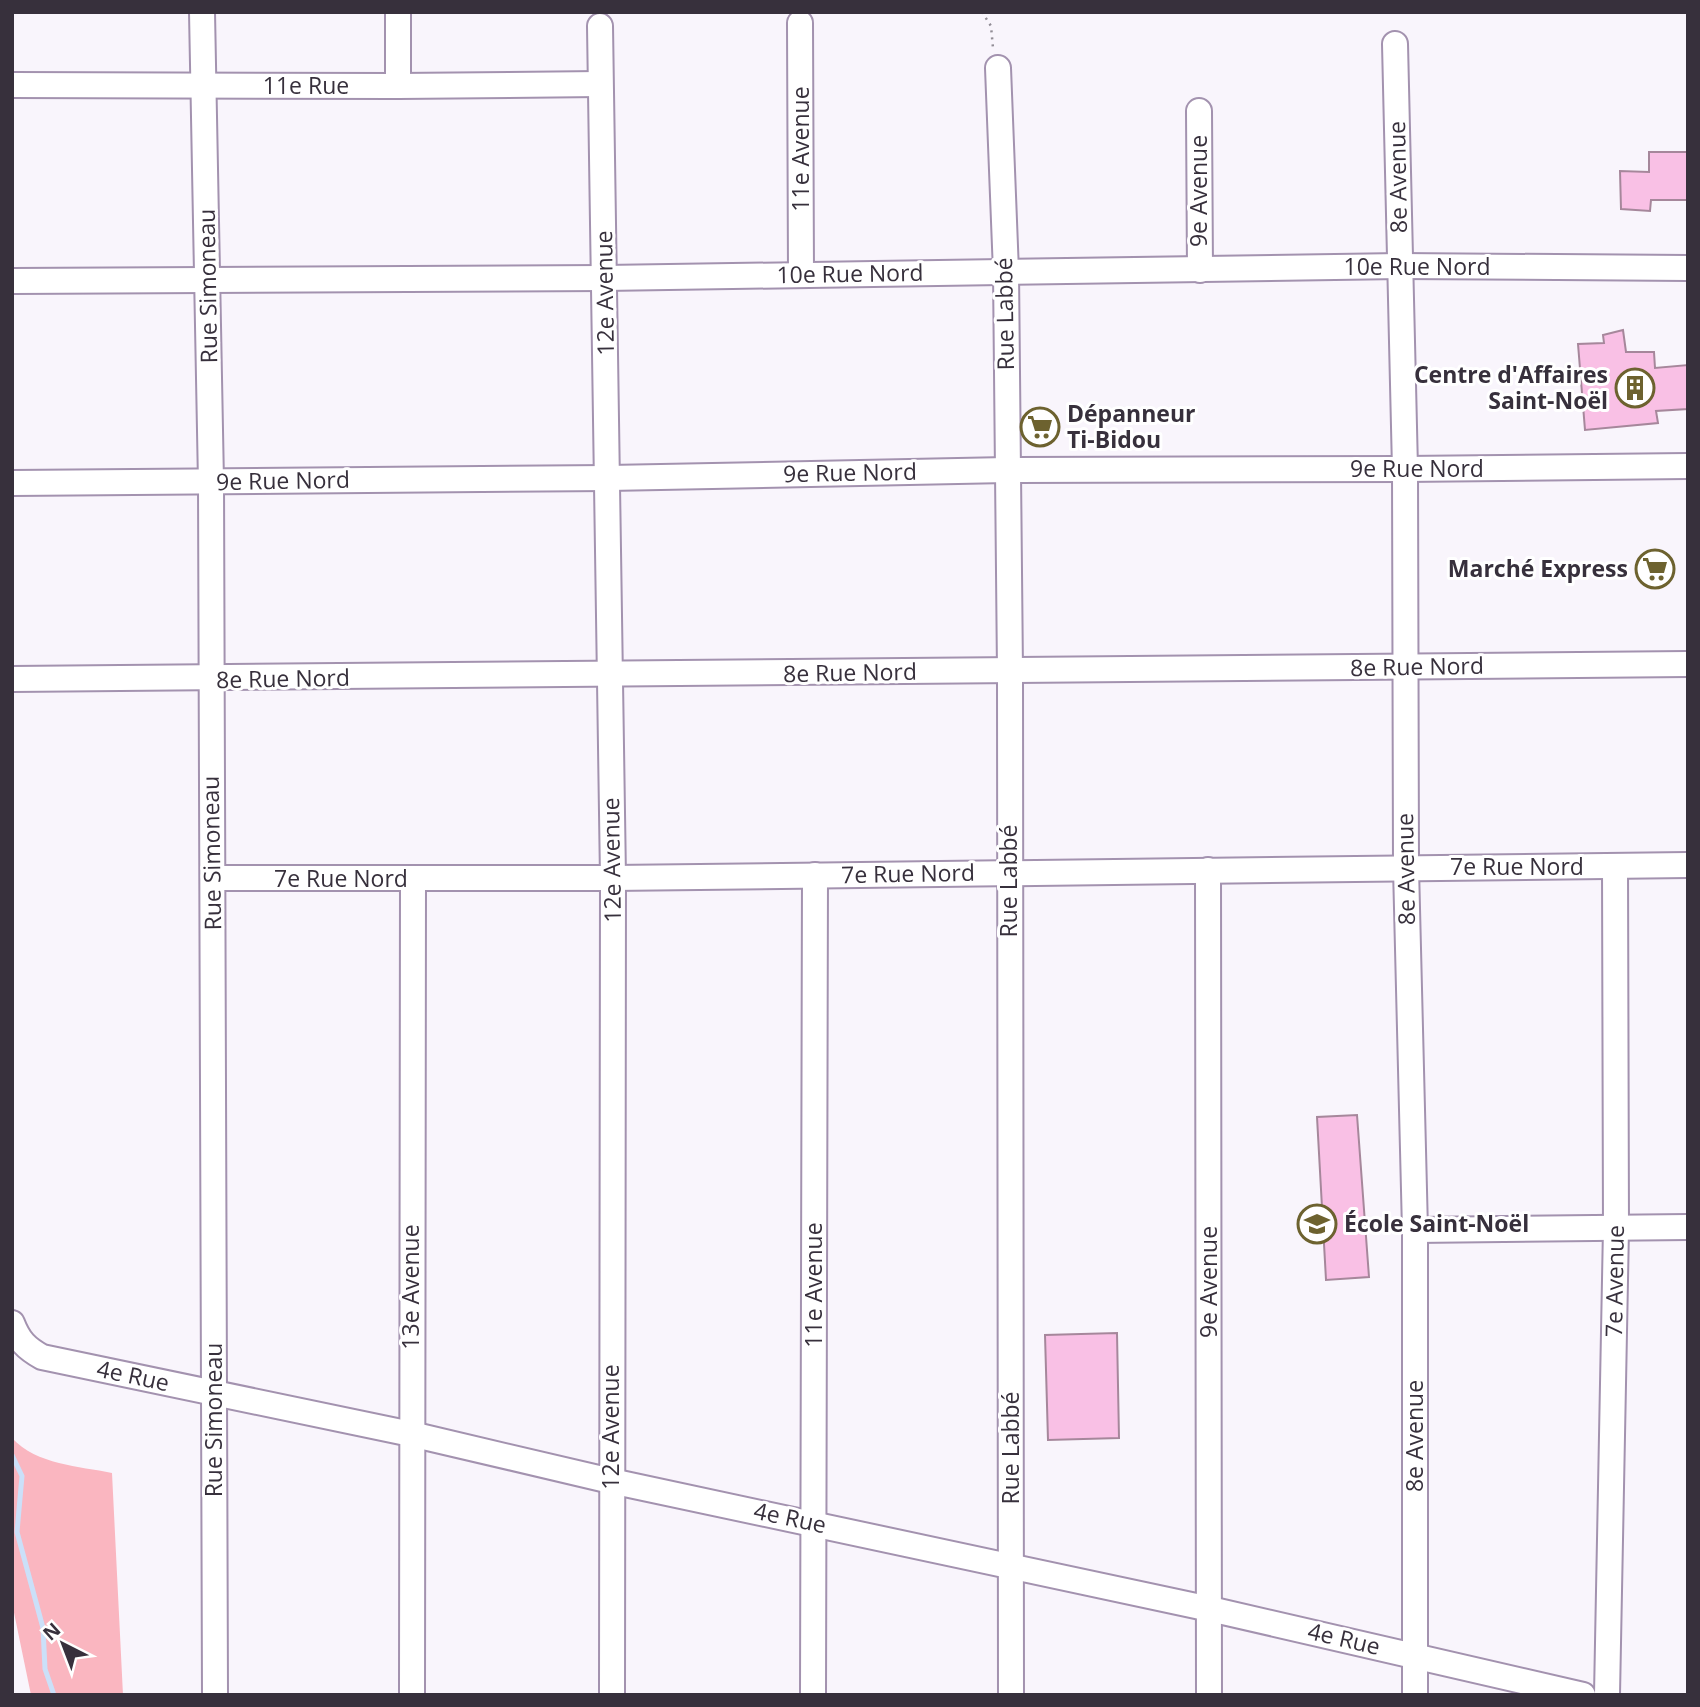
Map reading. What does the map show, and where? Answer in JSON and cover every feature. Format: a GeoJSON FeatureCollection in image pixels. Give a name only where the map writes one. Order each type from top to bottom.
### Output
{"type":"FeatureCollection","features":[{"type":"Feature","properties":{"kind":"street","name":"Rue Simoneau"},"geometry":{"type":"LineString","coordinates":[[202,12],[211,482],[215,1695]]}},
{"type":"Feature","properties":{"kind":"street"},"geometry":{"type":"LineString","coordinates":[[398,12],[398,86]]}},
{"type":"Feature","properties":{"kind":"street","name":"11e Avenue"},"geometry":{"type":"LineString","coordinates":[[800,23],[802,275]]}},
{"type":"Feature","properties":{"kind":"street","name":"12e Avenue"},"geometry":{"type":"LineString","coordinates":[[600,26],[609,478],[613,878],[612,1695]]}},
{"type":"Feature","properties":{"kind":"street","name":"8e Avenue"},"geometry":{"type":"LineString","coordinates":[[1395,44],[1405,469],[1406,868],[1415,1230],[1415,1695]]}},
{"type":"Feature","properties":{"kind":"street","name":"Rue Labbé"},"geometry":{"type":"LineString","coordinates":[[998,68],[1006,272],[1010,671],[1011,1695]]}},
{"type":"Feature","properties":{"kind":"street","name":"11e Rue"},"geometry":{"type":"LineString","coordinates":[[12,85],[600,84]]}},
{"type":"Feature","properties":{"kind":"street","name":"9e Avenue"},"geometry":{"type":"LineString","coordinates":[[1199,111],[1200,270]]}},
{"type":"Feature","properties":{"kind":"street","name":"10e Rue Nord"},"geometry":{"type":"LineString","coordinates":[[12,281],[605,278],[1400,266],[1688,268]]}},
{"type":"Feature","properties":{"kind":"street","name":"9e Rue Nord"},"geometry":{"type":"LineString","coordinates":[[12,483],[609,478],[1007,470],[1688,466]]}},
{"type":"Feature","properties":{"kind":"street","name":"8e Rue Nord"},"geometry":{"type":"LineString","coordinates":[[12,679],[610,676],[1688,664]]}},
{"type":"Feature","properties":{"kind":"street","name":"7e Rue Nord"},"geometry":{"type":"LineString","coordinates":[[213,878],[613,878],[1688,865]]}},
{"type":"Feature","properties":{"kind":"street","name":"7e Avenue"},"geometry":{"type":"LineString","coordinates":[[1607,1695],[1616,1228],[1615,866]]}},
{"type":"Feature","properties":{"kind":"street","name":"9e Avenue"},"geometry":{"type":"LineString","coordinates":[[1208,870],[1209,1695]]}},
{"type":"Feature","properties":{"kind":"street","name":"11e Avenue"},"geometry":{"type":"LineString","coordinates":[[813,1695],[814,875]]}},
{"type":"Feature","properties":{"kind":"street","name":"13e Avenue"},"geometry":{"type":"LineString","coordinates":[[412,1695],[413,879]]}},
{"type":"Feature","properties":{"kind":"street"},"geometry":{"type":"LineString","coordinates":[[1415,1230],[1688,1227]]}},
{"type":"Feature","properties":{"kind":"street","name":"4e Rue"},"geometry":{"type":"LineString","coordinates":[[12,1323],[18,1339],[42,1357],[411,1434],[611,1481],[814,1522],[1415,1654],[1583,1695]]}},
{"type":"Feature","properties":{"kind":"path"},"geometry":{"type":"LineString","coordinates":[[982,12],[991,26],[993,57],[998,68]]}},
{"type":"Feature","properties":{"kind":"shaded area"},"geometry":{"type":"Polygon","coordinates":[[[12,1438],[22,1447],[46,1459],[112,1473],[123,1695],[31,1695],[12,1603],[12,1438]]]}},
{"type":"Feature","properties":{"kind":"building"},"geometry":{"type":"Polygon","coordinates":[[[1649,152],[1688,152],[1688,200],[1651,200],[1650,211],[1621,209],[1620,171],[1649,172],[1649,152]]]}},
{"type":"Feature","properties":{"kind":"building","name":"Centre d'Affaires Saint-Noël"},"geometry":{"type":"Polygon","coordinates":[[[1623,330],[1626,352],[1654,352],[1655,368],[1688,365],[1688,409],[1656,411],[1658,423],[1585,430],[1578,344],[1604,343],[1603,335],[1623,330]]]}},
{"type":"Feature","properties":{"kind":"building"},"geometry":{"type":"Polygon","coordinates":[[[1357,1115],[1369,1277],[1326,1280],[1317,1117],[1357,1115]]]}},
{"type":"Feature","properties":{"kind":"building"},"geometry":{"type":"Polygon","coordinates":[[[1117,1333],[1119,1438],[1048,1440],[1045,1335],[1117,1333]]]}},
{"type":"Feature","properties":{"kind":"waterway"},"geometry":{"type":"LineString","coordinates":[[12,1455],[22,1476],[17,1532],[43,1628],[45,1669],[54,1695]]}},
{"type":"Feature","properties":{"kind":"place","name":"Centre d'Affaires Saint-Noël"},"geometry":{"type":"Point","coordinates":[1635,388]}},
{"type":"Feature","properties":{"kind":"place","name":"Dépanneur Ti-Bidou"},"geometry":{"type":"Point","coordinates":[1040,427]}},
{"type":"Feature","properties":{"kind":"place","name":"Marché Express"},"geometry":{"type":"Point","coordinates":[1655,569]}},
{"type":"Feature","properties":{"kind":"place","name":"École Saint-Noël"},"geometry":{"type":"Point","coordinates":[1317,1224]}}]}
